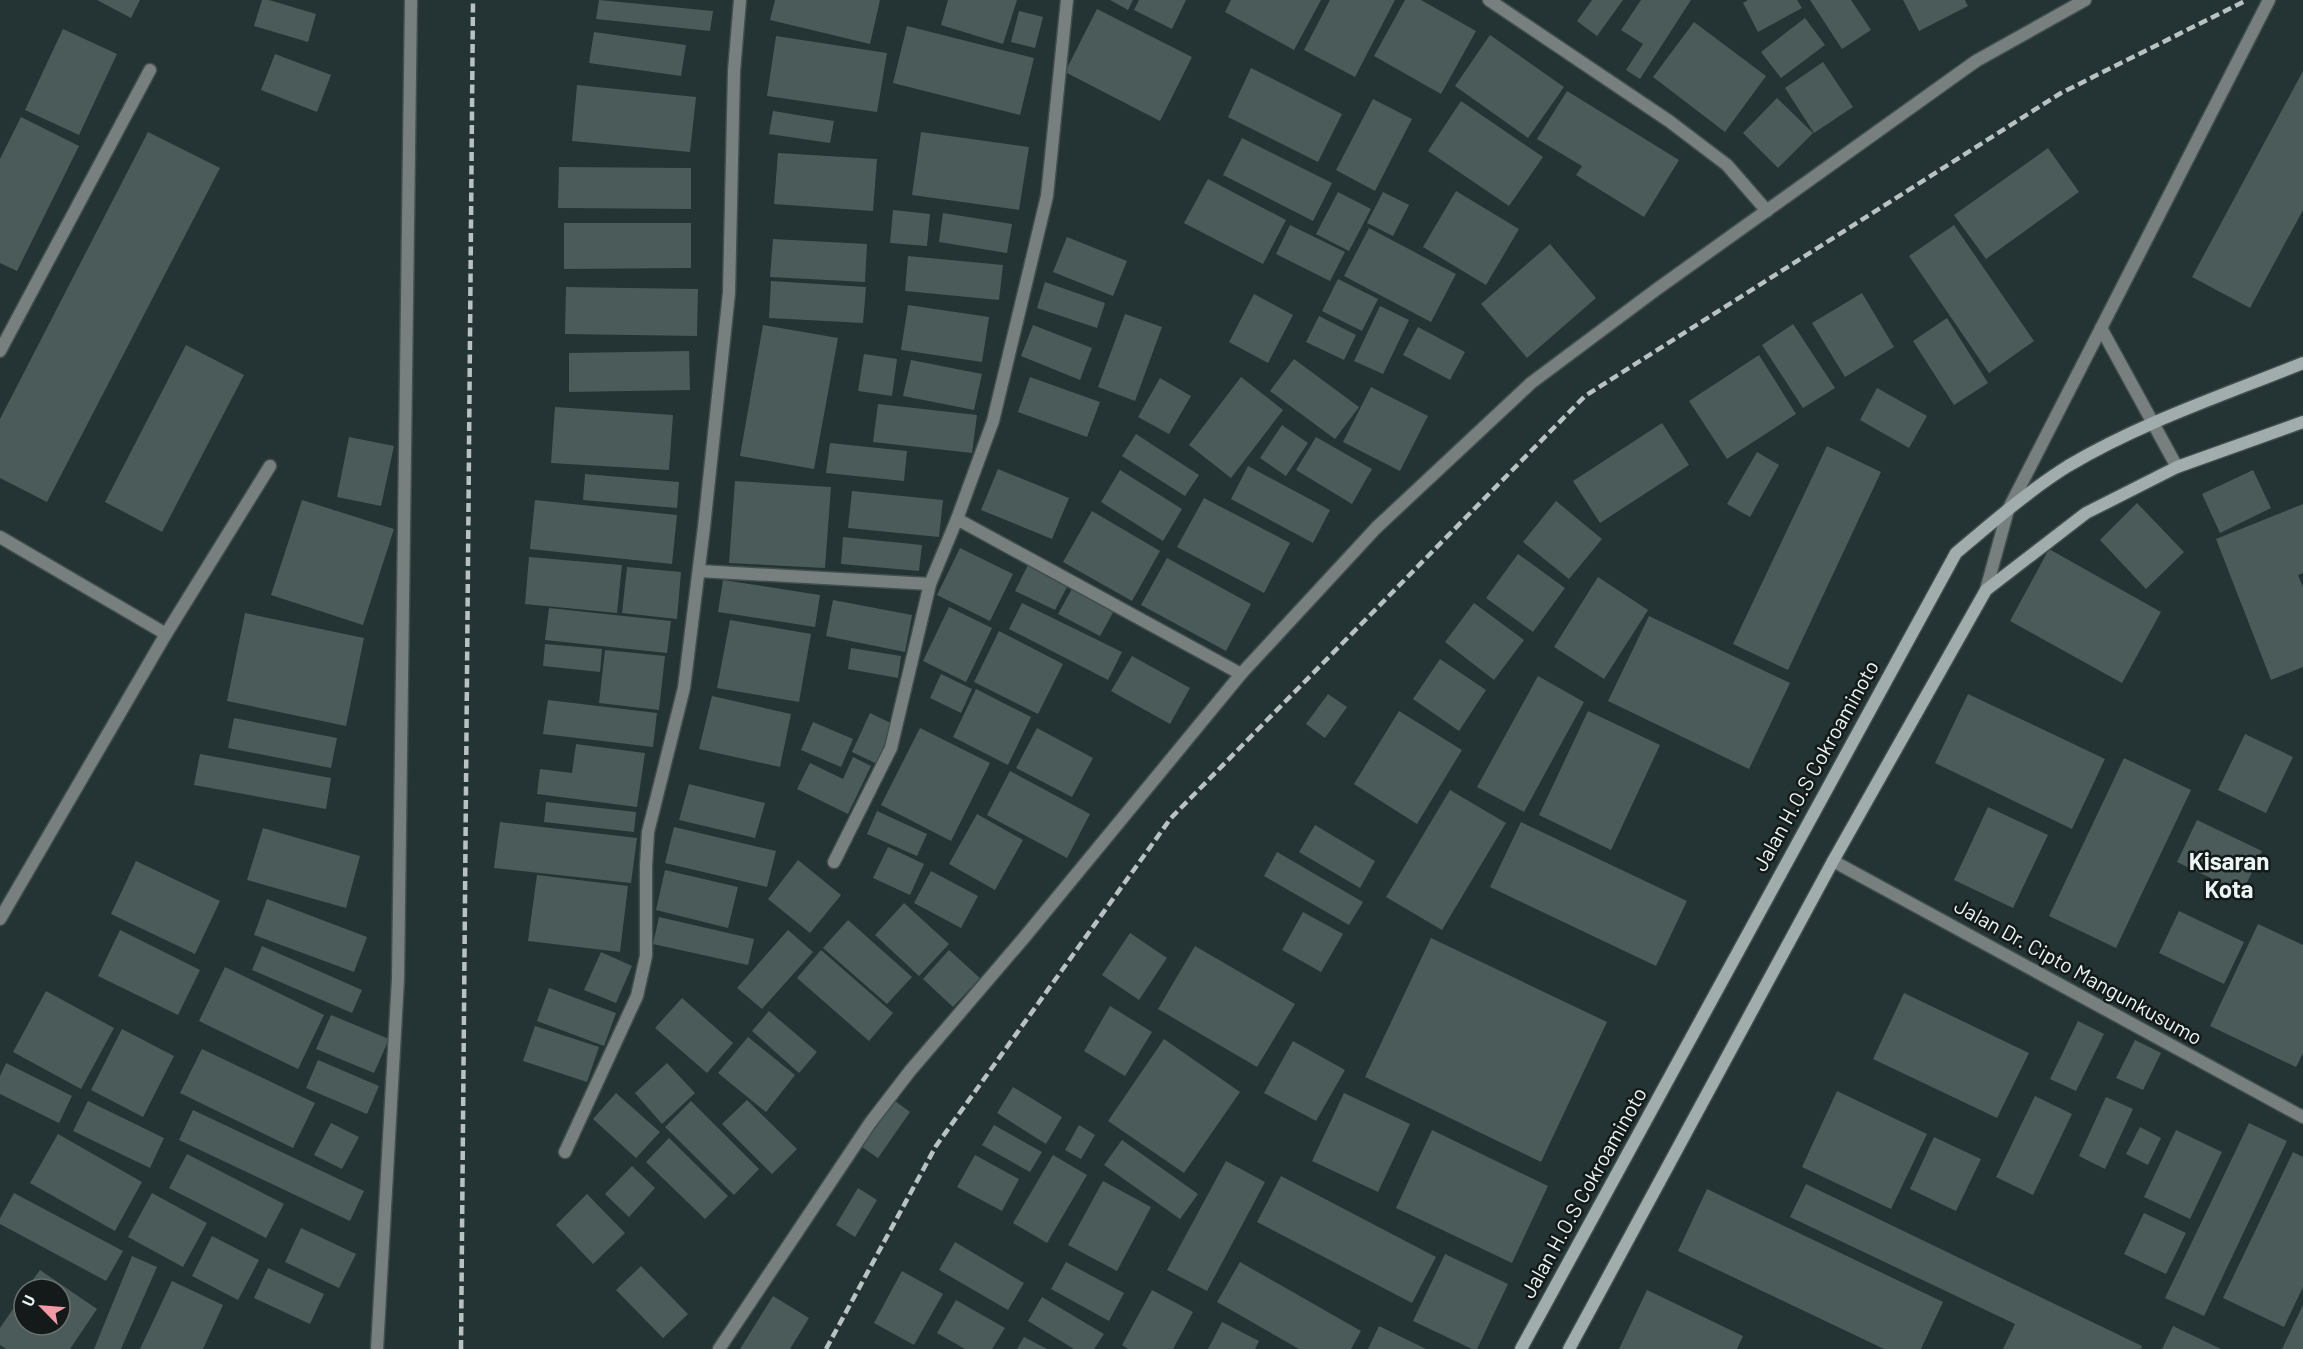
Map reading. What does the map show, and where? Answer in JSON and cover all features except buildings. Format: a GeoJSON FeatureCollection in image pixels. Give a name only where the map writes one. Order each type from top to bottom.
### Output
{"type":"FeatureCollection","features":[{"type":"Feature","properties":{"kind":"main road","name":"Jalan H.O.S Cokroaminoto"},"geometry":{"type":"LineString","coordinates":[[1521,1349],[1956,553],[2008,510],[2067,467],[2153,422],[2303,363]]}},
{"type":"Feature","properties":{"kind":"main road"},"geometry":{"type":"LineString","coordinates":[[1569,1349],[1833,861],[1986,590],[2086,513],[2177,466],[2303,422]]}},
{"type":"Feature","properties":{"kind":"street"},"geometry":{"type":"LineString","coordinates":[[377,1349],[398,979],[411,0]]}},
{"type":"Feature","properties":{"kind":"street"},"geometry":{"type":"LineString","coordinates":[[565,1152],[637,996],[646,956],[648,832],[684,688],[729,293],[734,70],[740,0]]}},
{"type":"Feature","properties":{"kind":"street"},"geometry":{"type":"LineString","coordinates":[[834,862],[891,748],[930,584],[993,421],[1047,196],[1067,0]]}},
{"type":"Feature","properties":{"kind":"street"},"geometry":{"type":"LineString","coordinates":[[1489,0],[1669,121],[1727,165],[1767,211]]}},
{"type":"Feature","properties":{"kind":"street"},"geometry":{"type":"LineString","coordinates":[[719,1349],[858,1141],[904,1080],[1240,674],[1376,528],[1531,383],[1657,289],[1976,61],[2085,0]]}},
{"type":"Feature","properties":{"kind":"street"},"geometry":{"type":"LineString","coordinates":[[1986,590],[2008,510],[2270,0]]}},
{"type":"Feature","properties":{"kind":"street"},"geometry":{"type":"LineString","coordinates":[[0,351],[150,70]]}},
{"type":"Feature","properties":{"kind":"street"},"geometry":{"type":"LineString","coordinates":[[2101,328],[2177,466]]}},
{"type":"Feature","properties":{"kind":"street"},"geometry":{"type":"LineString","coordinates":[[0,919],[166,634],[270,466]]}},
{"type":"Feature","properties":{"kind":"street"},"geometry":{"type":"LineString","coordinates":[[957,519],[1240,674]]}},
{"type":"Feature","properties":{"kind":"street"},"geometry":{"type":"LineString","coordinates":[[0,537],[166,634]]}},
{"type":"Feature","properties":{"kind":"street"},"geometry":{"type":"LineString","coordinates":[[699,572],[930,584]]}},
{"type":"Feature","properties":{"kind":"street","name":"Jalan Dr. Cipto Mangunkusumo"},"geometry":{"type":"LineString","coordinates":[[1833,861],[2303,1117]]}},
{"type":"Feature","properties":{"kind":"railway"},"geometry":{"type":"LineString","coordinates":[[461,1349],[473,0]]}},
{"type":"Feature","properties":{"kind":"railway"},"geometry":{"type":"LineString","coordinates":[[826,1349],[936,1146],[1171,818],[1585,396],[2061,93],[2247,0]]}},
{"type":"Feature","properties":{"kind":"district","name":"Kisaran Kota"},"geometry":{"type":"Point","coordinates":[2229,876]}}]}
